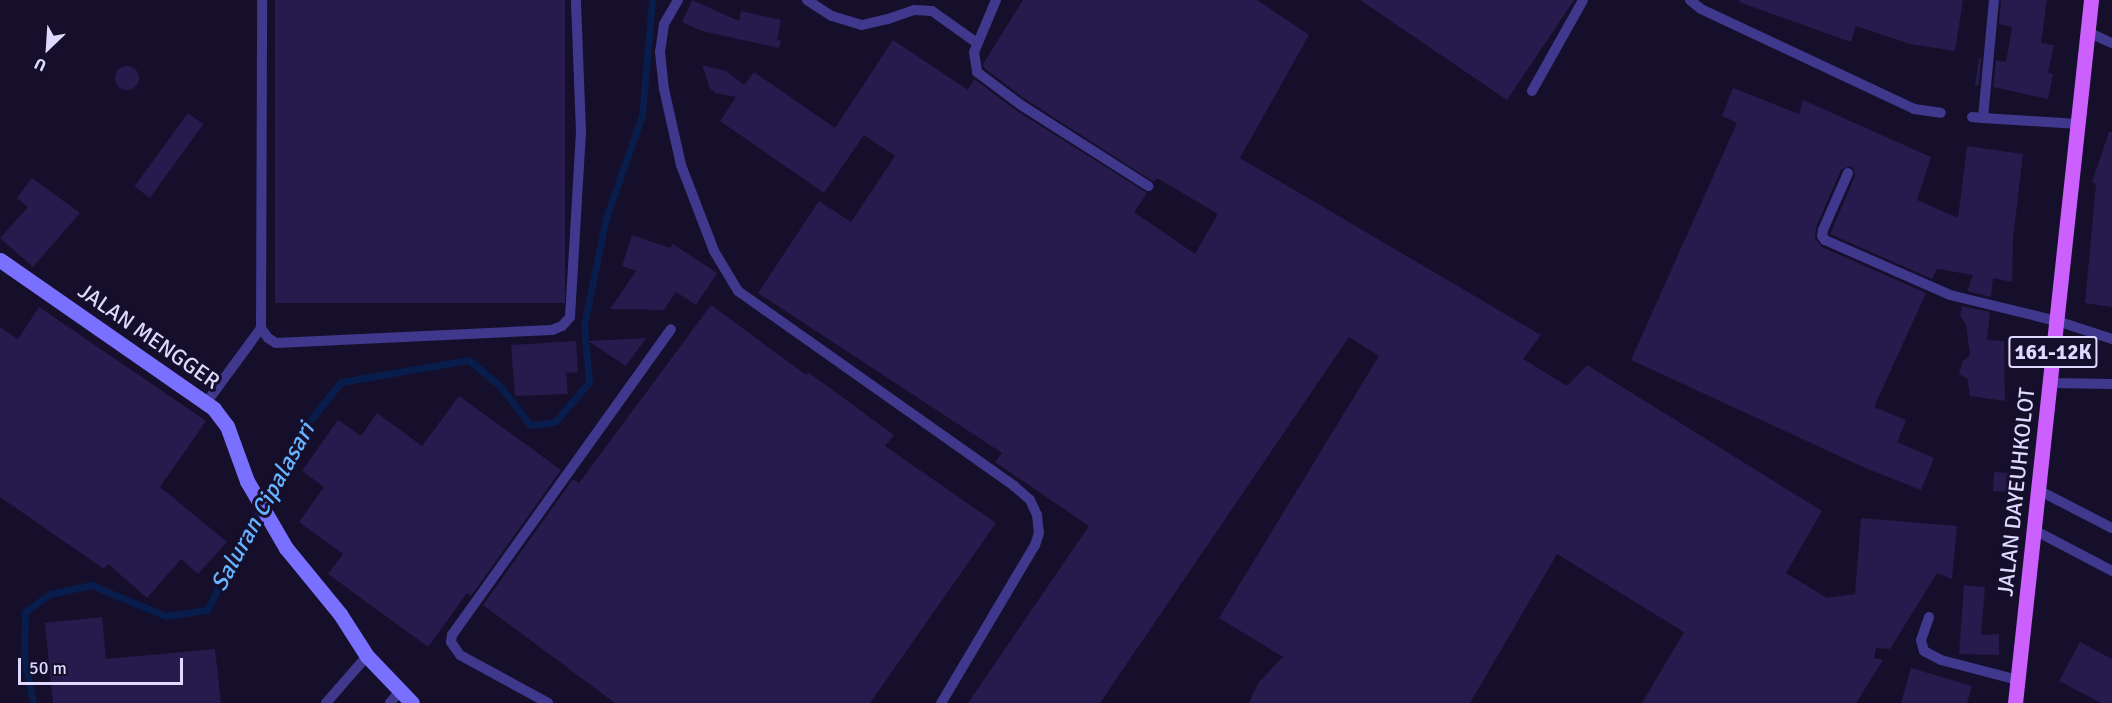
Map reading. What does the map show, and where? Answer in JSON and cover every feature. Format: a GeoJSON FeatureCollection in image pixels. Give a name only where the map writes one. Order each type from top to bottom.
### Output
{"type":"FeatureCollection","features":[{"type":"Feature","properties":{"kind":"main road","name":"JALAN DAYEUHKOLOT"},"geometry":{"type":"LineString","coordinates":[[2015,703],[2091,0]]}},
{"type":"Feature","properties":{"kind":"street","name":"JALAN MENGGER"},"geometry":{"type":"LineString","coordinates":[[1,263],[214,409],[227,426],[247,481],[286,548],[340,614],[394,697],[412,703]]}},
{"type":"Feature","properties":{"kind":"lane"},"geometry":{"type":"LineString","coordinates":[[262,0],[261,328],[268,338],[276,343],[552,330],[562,326],[570,317],[581,132],[576,0]]}},
{"type":"Feature","properties":{"kind":"lane"},"geometry":{"type":"LineString","coordinates":[[678,0],[664,24],[660,52],[664,89],[681,165],[714,251],[738,291],[1014,486],[1030,500],[1036,515],[1039,533],[1035,545],[941,703]]}},
{"type":"Feature","properties":{"kind":"lane"},"geometry":{"type":"LineString","coordinates":[[807,0],[832,16],[862,25],[888,20],[914,10],[932,11],[977,43]]}},
{"type":"Feature","properties":{"kind":"lane"},"geometry":{"type":"LineString","coordinates":[[996,0],[974,52],[977,72],[1021,105],[1148,186]]}},
{"type":"Feature","properties":{"kind":"lane"},"geometry":{"type":"LineString","coordinates":[[1532,91],[1583,0]]}},
{"type":"Feature","properties":{"kind":"lane"},"geometry":{"type":"LineString","coordinates":[[1690,0],[1701,9],[1914,109],[1941,113]]}},
{"type":"Feature","properties":{"kind":"lane"},"geometry":{"type":"LineString","coordinates":[[1994,0],[1978,117],[2078,124]]}},
{"type":"Feature","properties":{"kind":"lane"},"geometry":{"type":"LineString","coordinates":[[2088,33],[2112,43]]}},
{"type":"Feature","properties":{"kind":"lane"},"geometry":{"type":"LineString","coordinates":[[1848,173],[1823,231],[1822,236],[1825,240],[1950,295],[2057,321],[2112,339]]}},
{"type":"Feature","properties":{"kind":"lane"},"geometry":{"type":"LineString","coordinates":[[206,403],[261,328]]}},
{"type":"Feature","properties":{"kind":"lane"},"geometry":{"type":"LineString","coordinates":[[548,703],[460,655],[451,642],[453,635],[671,330]]}},
{"type":"Feature","properties":{"kind":"lane"},"geometry":{"type":"LineString","coordinates":[[2050,383],[2112,384]]}},
{"type":"Feature","properties":{"kind":"lane"},"geometry":{"type":"LineString","coordinates":[[2038,490],[2112,528]]}},
{"type":"Feature","properties":{"kind":"lane"},"geometry":{"type":"LineString","coordinates":[[2034,530],[2112,571]]}},
{"type":"Feature","properties":{"kind":"lane"},"geometry":{"type":"LineString","coordinates":[[1929,617],[1921,640],[1924,651],[1941,660],[2018,680]]}},
{"type":"Feature","properties":{"kind":"lane"},"geometry":{"type":"LineString","coordinates":[[326,703],[367,656]]}},
{"type":"Feature","properties":{"kind":"building"},"geometry":{"type":"Polygon","coordinates":[[[275,0],[565,0],[565,303],[275,303],[275,0]]]}},
{"type":"Feature","properties":{"kind":"building"},"geometry":{"type":"Polygon","coordinates":[[[692,0],[739,21],[741,11],[781,20],[777,39],[781,41],[779,48],[702,31],[682,22],[692,0]]]}},
{"type":"Feature","properties":{"kind":"building"},"geometry":{"type":"Polygon","coordinates":[[[1023,0],[1257,0],[1309,35],[1240,158],[1541,335],[1523,359],[1567,386],[1587,365],[1822,511],[1786,573],[1827,598],[1855,594],[1861,518],[1957,526],[1952,579],[1937,573],[1890,649],[1876,648],[1874,658],[1883,660],[1856,703],[1642,703],[1684,632],[1557,554],[1470,703],[1249,703],[1259,682],[1283,657],[1219,618],[1379,356],[1349,337],[1100,703],[968,703],[1089,526],[995,462],[1002,453],[758,293],[819,201],[851,222],[895,156],[864,135],[824,193],[720,121],[736,97],[715,93],[710,88],[702,65],[726,71],[744,85],[754,72],[835,128],[893,40],[968,90],[974,79],[1017,111],[1147,193],[1134,212],[1195,254],[1218,214],[1157,178],[1154,182],[1025,99],[984,68],[983,64],[1023,0]]]}},
{"type":"Feature","properties":{"kind":"building"},"geometry":{"type":"Polygon","coordinates":[[[1360,0],[1574,0],[1507,100],[1360,0]]]}},
{"type":"Feature","properties":{"kind":"building"},"geometry":{"type":"Polygon","coordinates":[[[1740,0],[1963,0],[1955,51],[1910,44],[1856,26],[1851,42],[1739,2],[1740,0]]]}},
{"type":"Feature","properties":{"kind":"building"},"geometry":{"type":"Polygon","coordinates":[[[2001,0],[2047,0],[2041,43],[2054,45],[2048,73],[2053,74],[2048,99],[1993,87],[1996,60],[2006,62],[2012,27],[1999,24],[2001,0]]]}},
{"type":"Feature","properties":{"kind":"building"},"geometry":{"type":"Polygon","coordinates":[[[1979,58],[1981,58],[1979,85],[1975,85],[1979,58]]]}},
{"type":"Feature","properties":{"kind":"building"},"geometry":{"type":"Polygon","coordinates":[[[127,66],[132,67],[138,73],[138,83],[132,89],[127,90],[122,89],[116,83],[115,78],[116,73],[122,67],[127,66]]]}},
{"type":"Feature","properties":{"kind":"building"},"geometry":{"type":"Polygon","coordinates":[[[1733,88],[1799,114],[1803,100],[1931,157],[1917,200],[1958,218],[1967,146],[2023,154],[2013,239],[2012,282],[1993,278],[1991,297],[1967,291],[1973,275],[1937,269],[1932,279],[1830,234],[1855,176],[1854,169],[1850,166],[1841,170],[1816,227],[1815,238],[1822,247],[1926,293],[1874,407],[1906,420],[1897,442],[1934,458],[1921,490],[1863,467],[1631,360],[1737,123],[1722,116],[1733,88]]]}},
{"type":"Feature","properties":{"kind":"building"},"geometry":{"type":"Polygon","coordinates":[[[188,113],[203,124],[150,198],[135,187],[188,113]]]}},
{"type":"Feature","properties":{"kind":"building"},"geometry":{"type":"Polygon","coordinates":[[[2109,132],[2112,132],[2112,307],[2085,303],[2096,184],[2092,182],[2109,132]]]}},
{"type":"Feature","properties":{"kind":"building"},"geometry":{"type":"Polygon","coordinates":[[[32,178],[80,213],[33,267],[0,238],[28,207],[17,198],[32,178]]]}},
{"type":"Feature","properties":{"kind":"building"},"geometry":{"type":"Polygon","coordinates":[[[632,235],[670,248],[673,244],[717,273],[696,305],[676,292],[664,310],[610,309],[636,271],[622,266],[632,235]]]}},
{"type":"Feature","properties":{"kind":"building"},"geometry":{"type":"Polygon","coordinates":[[[711,305],[806,375],[808,372],[894,435],[885,446],[996,523],[870,703],[615,703],[483,605],[573,479],[579,483],[711,305]]]}},
{"type":"Feature","properties":{"kind":"building"},"geometry":{"type":"Polygon","coordinates":[[[1962,306],[1990,312],[1987,340],[2004,341],[2005,401],[1970,396],[1967,378],[1959,374],[1962,362],[1970,355],[1966,325],[1960,315],[1962,306]]]}},
{"type":"Feature","properties":{"kind":"building"},"geometry":{"type":"Polygon","coordinates":[[[39,307],[206,421],[160,487],[227,542],[198,574],[181,559],[147,598],[108,564],[104,569],[0,497],[0,327],[18,339],[39,307]]]}},
{"type":"Feature","properties":{"kind":"building"},"geometry":{"type":"Polygon","coordinates":[[[646,338],[626,366],[588,341],[646,338]]]}},
{"type":"Feature","properties":{"kind":"building"},"geometry":{"type":"Polygon","coordinates":[[[576,341],[578,372],[566,373],[568,394],[515,396],[511,345],[576,341]]]}},
{"type":"Feature","properties":{"kind":"building"},"geometry":{"type":"Polygon","coordinates":[[[459,396],[561,470],[471,596],[467,593],[428,647],[328,574],[343,554],[299,522],[324,487],[302,471],[338,420],[361,436],[377,413],[422,446],[459,396]]]}},
{"type":"Feature","properties":{"kind":"building"},"geometry":{"type":"Polygon","coordinates":[[[1994,472],[2011,473],[2010,492],[1993,491],[1994,472]]]}},
{"type":"Feature","properties":{"kind":"building"},"geometry":{"type":"Polygon","coordinates":[[[1964,585],[1985,587],[1981,635],[1999,634],[1999,655],[1959,654],[1964,585]]]}},
{"type":"Feature","properties":{"kind":"building"},"geometry":{"type":"Polygon","coordinates":[[[102,617],[106,659],[215,649],[221,703],[53,703],[45,623],[102,617]]]}},
{"type":"Feature","properties":{"kind":"building"},"geometry":{"type":"Polygon","coordinates":[[[2080,642],[2112,659],[2112,703],[2101,703],[2059,681],[2080,642]]]}},
{"type":"Feature","properties":{"kind":"building"},"geometry":{"type":"Polygon","coordinates":[[[1911,668],[1972,686],[1967,703],[1901,703],[1911,668]]]}},
{"type":"Feature","properties":{"kind":"waterway","name":"Saluran Cipalasari"},"geometry":{"type":"LineString","coordinates":[[33,703],[24,656],[25,612],[50,594],[91,585],[166,616],[207,610],[298,435],[341,382],[469,360],[500,386],[530,425],[555,422],[589,382],[584,325],[606,218],[642,115],[652,0]]}}]}
